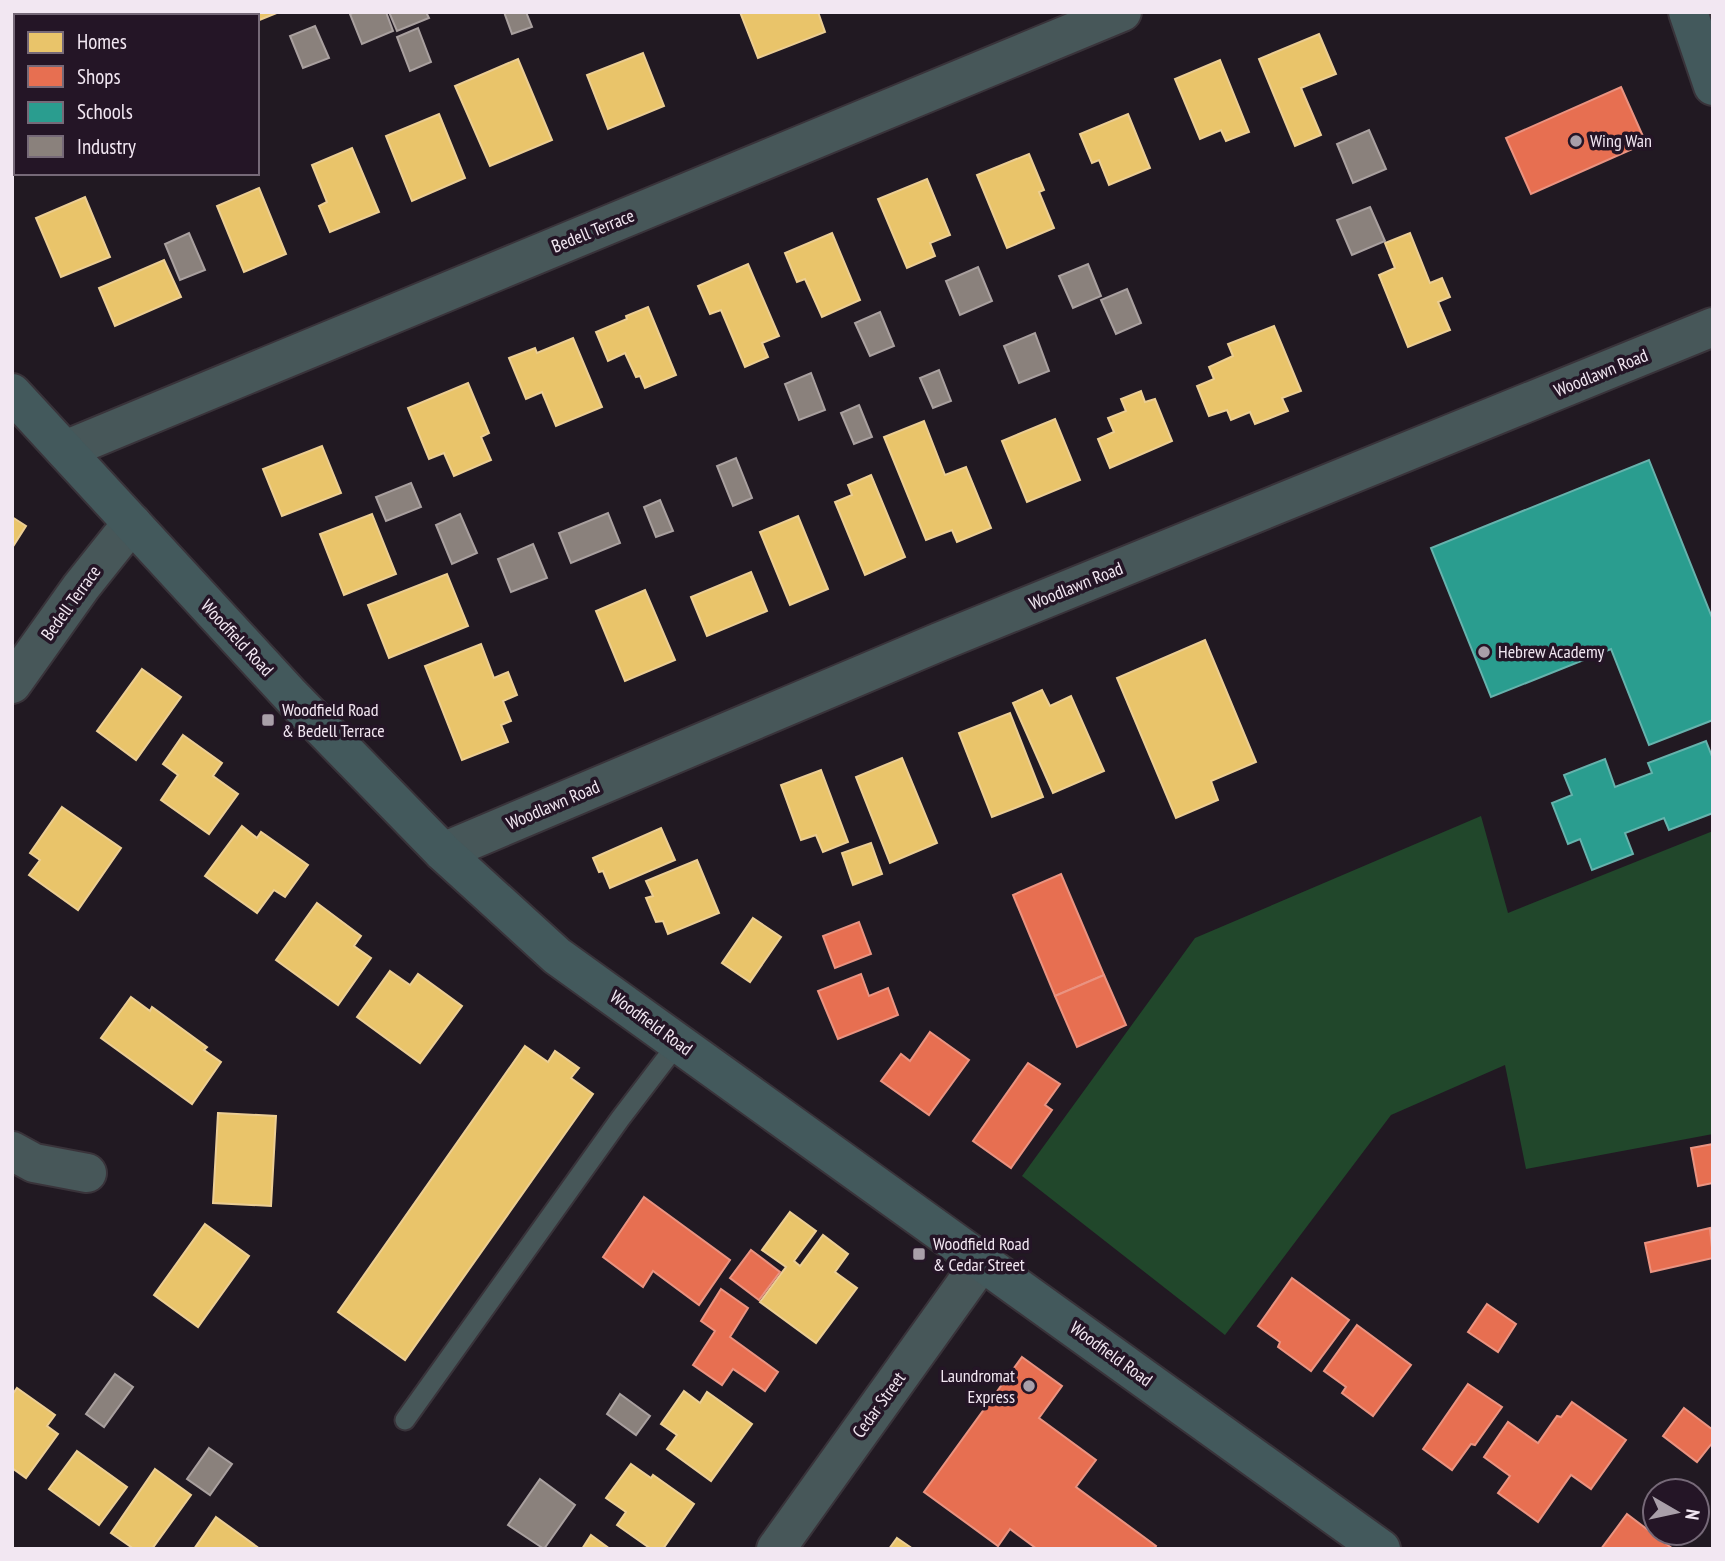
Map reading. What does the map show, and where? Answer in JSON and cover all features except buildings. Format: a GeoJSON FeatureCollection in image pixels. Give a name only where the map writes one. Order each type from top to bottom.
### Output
{"type":"FeatureCollection","features":[{"type":"Feature","properties":{"kind":"main road"},"geometry":{"type":"LineString","coordinates":[[1700,33],[1713,86]]}},
{"type":"Feature","properties":{"kind":"main road","name":"Woodfield Road"},"geometry":{"type":"LineString","coordinates":[[12,393],[291,696],[443,852],[557,956],[1381,1549]]}},
{"type":"Feature","properties":{"kind":"street","name":"Bedell Terrace"},"geometry":{"type":"LineString","coordinates":[[65,450],[1122,12]]}},
{"type":"Feature","properties":{"kind":"street","name":"Woodlawn Road"},"geometry":{"type":"LineString","coordinates":[[443,852],[939,642],[1713,327]]}},
{"type":"Feature","properties":{"kind":"street","name":"Bedell Terrace"},"geometry":{"type":"LineString","coordinates":[[12,684],[81,587],[132,523]]}},
{"type":"Feature","properties":{"kind":"street"},"geometry":{"type":"LineString","coordinates":[[12,1151],[34,1163],[87,1173]]}},
{"type":"Feature","properties":{"kind":"street","name":"Cedar Street"},"geometry":{"type":"LineString","coordinates":[[776,1549],[982,1261]]}},
{"type":"Feature","properties":{"kind":"lane"},"geometry":{"type":"LineString","coordinates":[[405,1420],[620,1119],[678,1043]]}},
{"type":"Feature","properties":{"kind":"green space"},"geometry":{"type":"Polygon","coordinates":[[[1481,816],[1508,913],[1713,831],[1713,1134],[1526,1169],[1505,1065],[1391,1115],[1225,1335],[1022,1176],[1195,938],[1481,816]]]}},
{"type":"Feature","properties":{"kind":"place","name":"Wing Wan"},"geometry":{"type":"Point","coordinates":[1576,141]}},
{"type":"Feature","properties":{"kind":"place","name":"Hebrew Academy"},"geometry":{"type":"Point","coordinates":[1484,652]}},
{"type":"Feature","properties":{"kind":"place","name":"Woodfield Road & Bedell Terrace"},"geometry":{"type":"Point","coordinates":[268,720]}},
{"type":"Feature","properties":{"kind":"place","name":"Woodfield Road & Cedar Street"},"geometry":{"type":"Point","coordinates":[919,1254]}},
{"type":"Feature","properties":{"kind":"place","name":"Laundromat Express"},"geometry":{"type":"Point","coordinates":[1029,1386]}}]}
